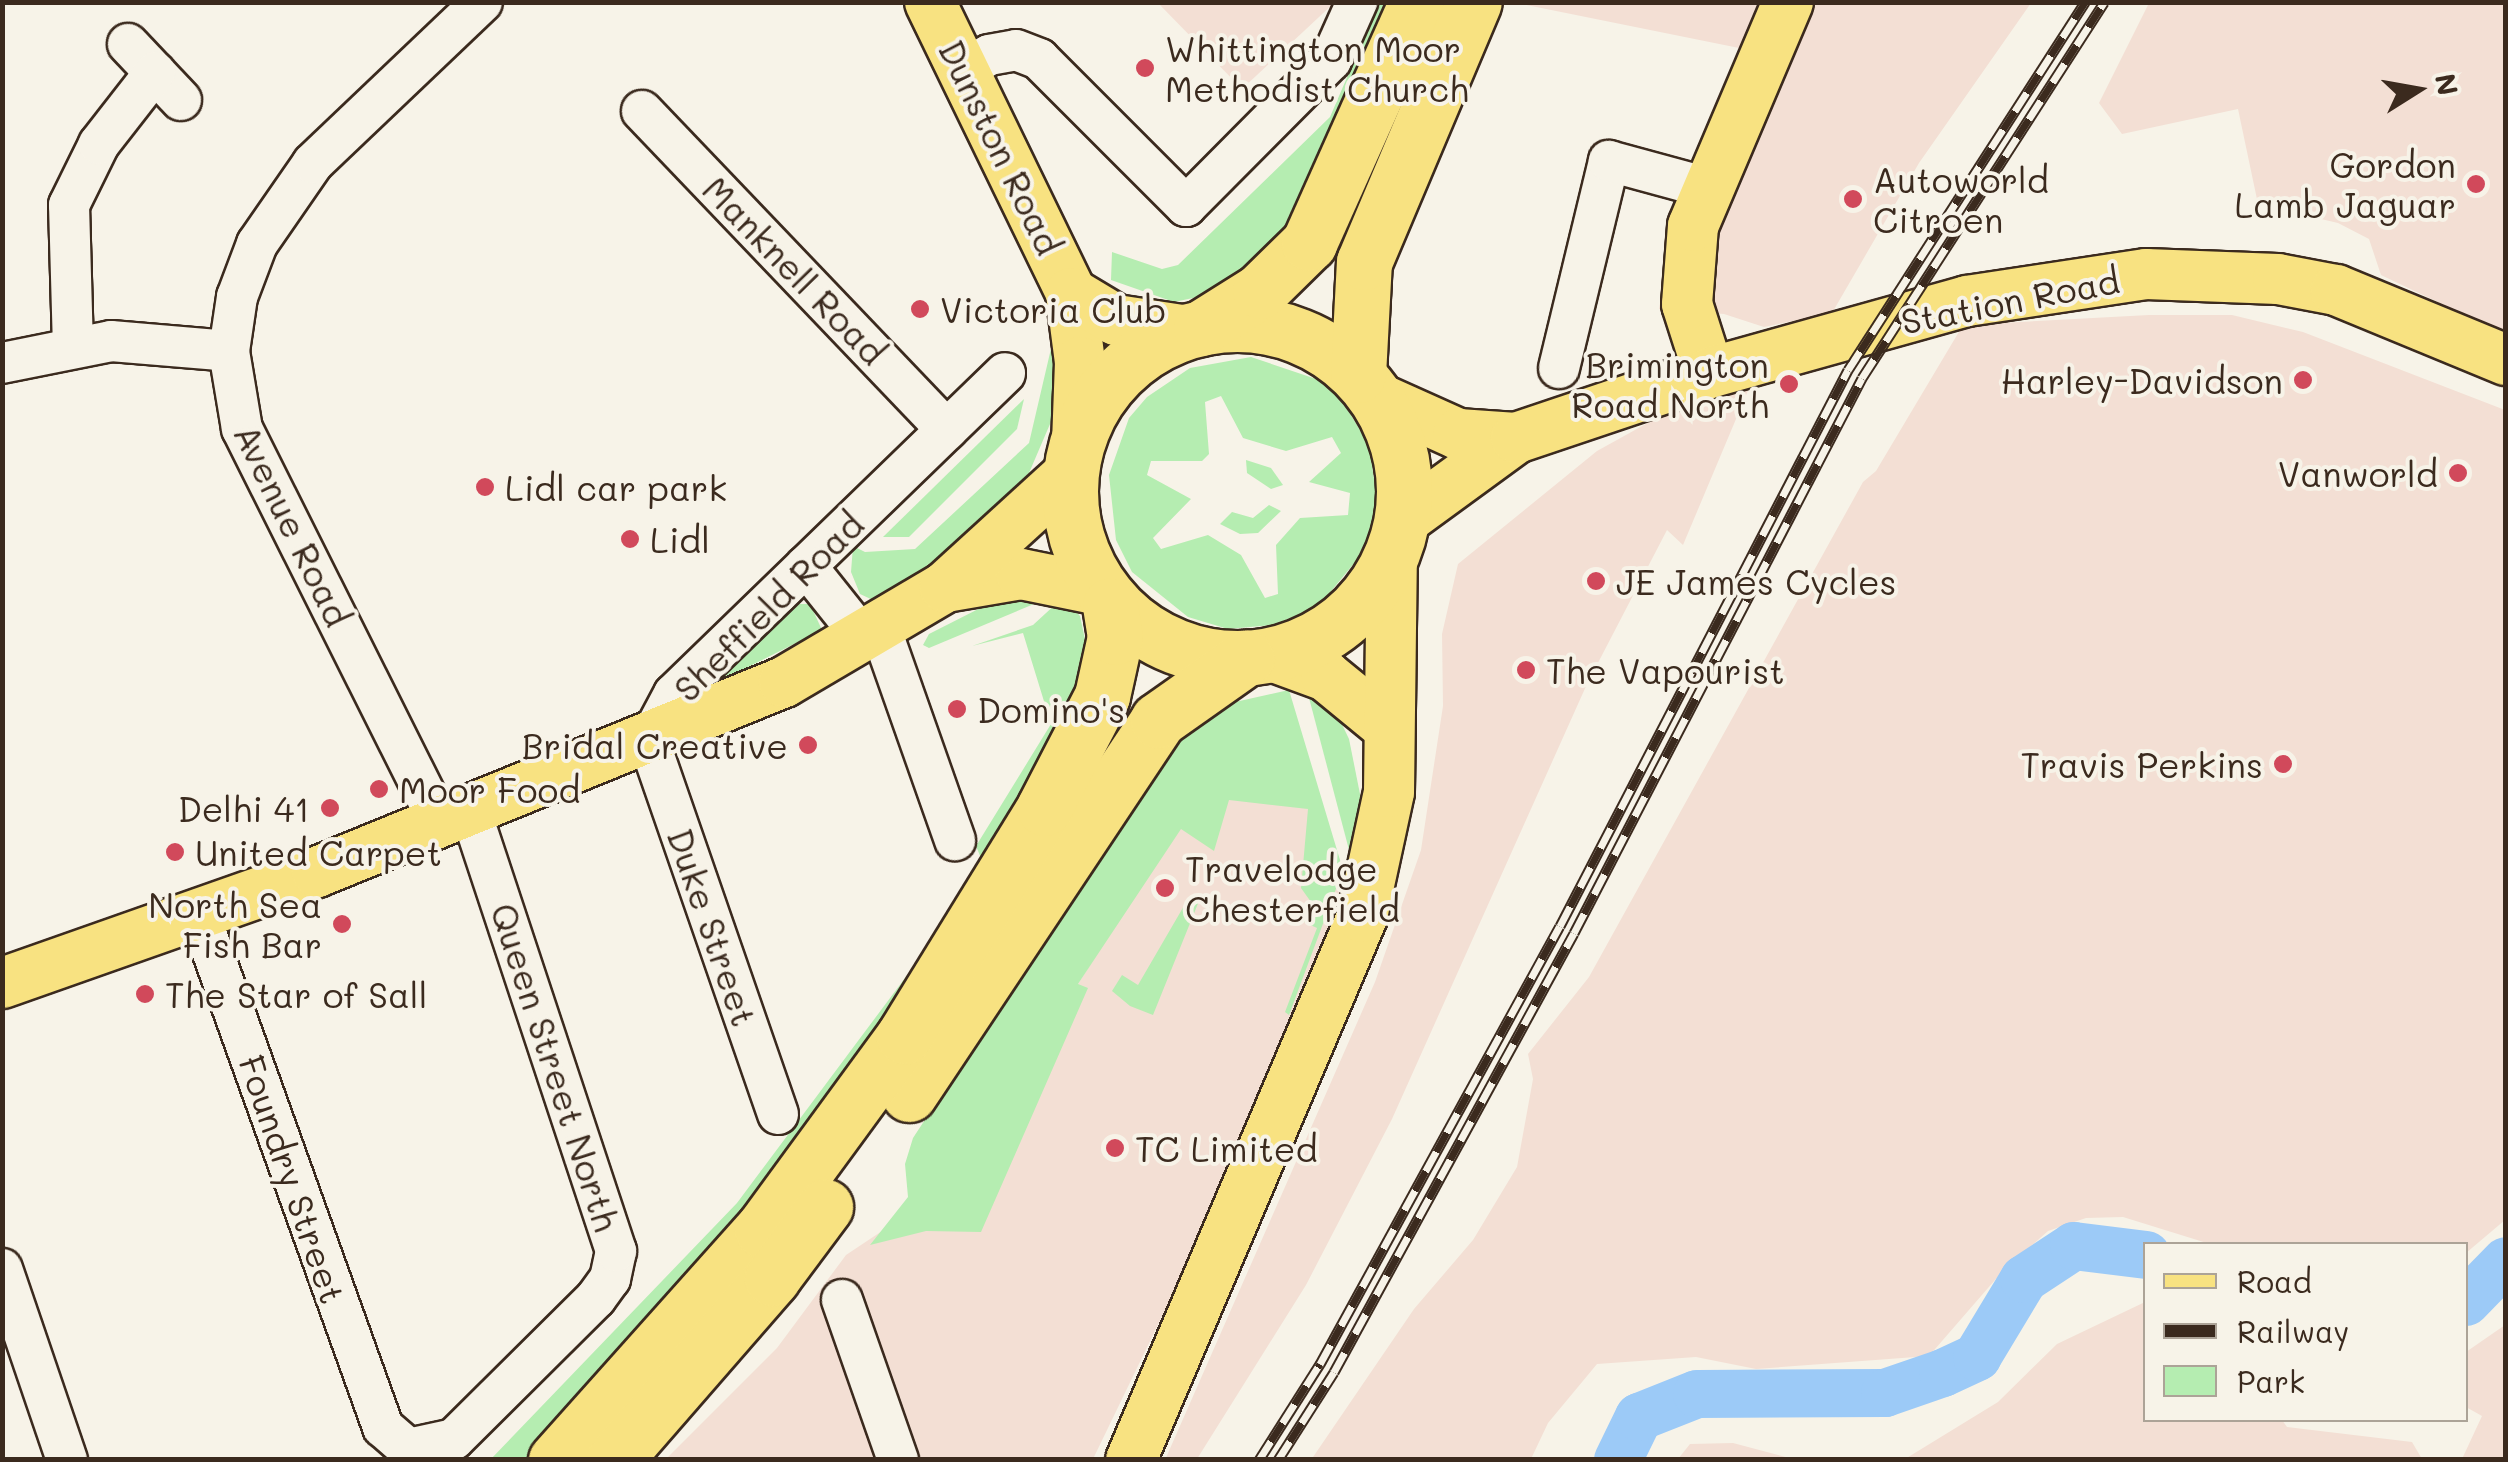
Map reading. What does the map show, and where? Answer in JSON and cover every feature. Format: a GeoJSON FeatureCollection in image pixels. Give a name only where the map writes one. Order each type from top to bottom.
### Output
{"type":"FeatureCollection","features":[{"type":"Feature","properties":{"kind":"highway"},"geometry":{"type":"LineString","coordinates":[[556,1460],[762,1230],[904,1036],[1044,808],[1102,696],[1116,637],[1105,598],[1072,518],[1074,458],[1096,400],[1128,364],[1260,291],[1309,242],[1417,2]]}},
{"type":"Feature","properties":{"kind":"highway"},"geometry":{"type":"LineString","coordinates":[[614,1460],[772,1278],[906,1098],[1158,720],[1257,657],[1322,636],[1356,610],[1396,539],[1402,462],[1368,386],[1364,262],[1474,2]]}},
{"type":"Feature","properties":{"kind":"highway"},"geometry":{"type":"LineString","coordinates":[[1194,330],[1278,329],[1322,346],[1368,386]]}},
{"type":"Feature","properties":{"kind":"highway"},"geometry":{"type":"LineString","coordinates":[[1105,598],[1149,633],[1196,654],[1257,657]]}},
{"type":"Feature","properties":{"kind":"main road","name":"Dunston Road"},"geometry":{"type":"LineString","coordinates":[[930,2],[1071,293],[1080,362],[1074,458]]}},
{"type":"Feature","properties":{"kind":"main road"},"geometry":{"type":"LineString","coordinates":[[1708,373],[1688,304],[1693,226],[1705,187],[1788,2]]}},
{"type":"Feature","properties":{"kind":"main road","name":"Station Road"},"geometry":{"type":"LineString","coordinates":[[1396,539],[1516,438],[1708,373],[1967,301],[2146,274],[2278,278],[2336,290],[2506,360]]}},
{"type":"Feature","properties":{"kind":"main road","name":"Dunston Road"},"geometry":{"type":"LineString","coordinates":[[1071,293],[1116,320],[1194,330]]}},
{"type":"Feature","properties":{"kind":"main road","name":"Station Road"},"geometry":{"type":"LineString","coordinates":[[1368,386],[1458,434],[1516,438]]}},
{"type":"Feature","properties":{"kind":"main road"},"geometry":{"type":"LineString","coordinates":[[2,984],[200,914],[649,741],[873,635],[945,587],[1074,458]]}},
{"type":"Feature","properties":{"kind":"main road"},"geometry":{"type":"LineString","coordinates":[[1131,1460],[1362,916],[1389,792],[1386,726],[1396,539]]}},
{"type":"Feature","properties":{"kind":"main road"},"geometry":{"type":"LineString","coordinates":[[945,587],[1020,574],[1061,577],[1105,598]]}},
{"type":"Feature","properties":{"kind":"main road"},"geometry":{"type":"LineString","coordinates":[[1257,657],[1326,676],[1386,726]]}},
{"type":"Feature","properties":{"kind":"street","name":"Avenue Road"},"geometry":{"type":"LineString","coordinates":[[454,816],[242,429],[229,351],[237,298],[257,244],[303,176],[347,126],[482,2]]}},
{"type":"Feature","properties":{"kind":"street"},"geometry":{"type":"LineString","coordinates":[[965,70],[989,55],[1016,50],[1039,59],[1174,218],[1331,60],[1357,2]]}},
{"type":"Feature","properties":{"kind":"street"},"geometry":{"type":"LineString","coordinates":[[73,348],[69,205],[100,144],[155,72]]}},
{"type":"Feature","properties":{"kind":"street","name":"Manknell Road"},"geometry":{"type":"LineString","coordinates":[[642,110],[946,430]]}},
{"type":"Feature","properties":{"kind":"street"},"geometry":{"type":"LineString","coordinates":[[1559,368],[1584,324],[1609,161],[1705,187]]}},
{"type":"Feature","properties":{"kind":"street"},"geometry":{"type":"LineString","coordinates":[[2,362],[126,342],[229,351]]}},
{"type":"Feature","properties":{"kind":"street","name":"Sheffield Road"},"geometry":{"type":"LineString","coordinates":[[649,741],[674,694],[1005,373]]}},
{"type":"Feature","properties":{"kind":"street"},"geometry":{"type":"LineString","coordinates":[[806,566],[873,635],[955,840]]}},
{"type":"Feature","properties":{"kind":"street","name":"Duke Street"},"geometry":{"type":"LineString","coordinates":[[649,741],[778,1114]]}},
{"type":"Feature","properties":{"kind":"street","name":"Queen Street North"},"geometry":{"type":"LineString","coordinates":[[392,1441],[408,1449],[454,1440],[596,1298],[610,1279],[616,1251],[454,816]]}},
{"type":"Feature","properties":{"kind":"street","name":"Foundry Street"},"geometry":{"type":"LineString","coordinates":[[200,914],[370,1398],[392,1441]]}},
{"type":"Feature","properties":{"kind":"street"},"geometry":{"type":"LineString","coordinates":[[2,1269],[67,1460]]}},
{"type":"Feature","properties":{"kind":"street"},"geometry":{"type":"LineString","coordinates":[[842,1300],[898,1460]]}},
{"type":"Feature","properties":{"kind":"shaded area"},"geometry":{"type":"Polygon","coordinates":[[[1334,2],[1242,89],[1158,3],[1334,2]]]}},
{"type":"Feature","properties":{"kind":"shaded area"},"geometry":{"type":"Polygon","coordinates":[[[2031,3],[1919,163],[1832,313],[1764,327],[1724,314],[1659,309],[1678,209],[1749,50],[1522,4],[2031,3]]]}},
{"type":"Feature","properties":{"kind":"shaded area"},"geometry":{"type":"Polygon","coordinates":[[[2149,3],[2505,3],[2505,334],[2381,275],[2369,239],[2338,223],[2258,204],[2238,109],[2122,134],[2099,103],[2149,3]]]}},
{"type":"Feature","properties":{"kind":"shaded area"},"geometry":{"type":"Polygon","coordinates":[[[2149,315],[2232,315],[2303,332],[2505,410],[2505,1220],[2468,1251],[2468,1242],[2204,1242],[2123,1217],[2086,1218],[2048,1231],[2001,1273],[1929,1356],[1756,1369],[1696,1357],[1597,1364],[1548,1423],[1531,1459],[1311,1460],[1414,1309],[1473,1240],[1517,1167],[1533,1079],[1528,1054],[1589,977],[1863,482],[1876,471],[1963,325],[2149,315]]]}},
{"type":"Feature","properties":{"kind":"shaded area"},"geometry":{"type":"Polygon","coordinates":[[[1752,381],[1683,545],[1667,530],[1587,684],[1392,1119],[1306,1285],[1197,1459],[1165,1460],[1375,982],[1421,850],[1443,706],[1442,634],[1458,564],[1597,451],[1653,420],[1752,381]]]}},
{"type":"Feature","properties":{"kind":"shaded area"},"geometry":{"type":"Polygon","coordinates":[[[1312,777],[1350,892],[1282,1068],[1093,1459],[665,1460],[777,1348],[846,1255],[921,1205],[1078,984],[1192,805],[1312,777]]]}},
{"type":"Feature","properties":{"kind":"shaded area"},"geometry":{"type":"Polygon","coordinates":[[[2143,1303],[2143,1422],[2283,1422],[2287,1427],[2412,1442],[2422,1459],[1905,1459],[1998,1402],[2057,1344],[2143,1303]]]}},
{"type":"Feature","properties":{"kind":"shaded area"},"geometry":{"type":"Polygon","coordinates":[[[2505,1325],[2505,1459],[2462,1459],[2482,1416],[2468,1408],[2468,1351],[2505,1325]]]}},
{"type":"Feature","properties":{"kind":"shaded area"},"geometry":{"type":"Polygon","coordinates":[[[1733,1443],[1793,1459],[1678,1459],[1690,1444],[1733,1443]]]}},
{"type":"Feature","properties":{"kind":"green space"},"geometry":{"type":"Polygon","coordinates":[[[1379,3],[1402,3],[1292,229],[1227,287],[1193,298],[1174,302],[1111,280],[1112,252],[1162,269],[1178,265],[1330,117],[1379,3]]]}},
{"type":"Feature","properties":{"kind":"green space"},"geometry":{"type":"Polygon","coordinates":[[[1053,340],[1059,377],[1053,417],[1029,473],[928,570],[875,601],[860,594],[851,572],[853,546],[865,552],[915,549],[1029,443],[1053,340]]]}},
{"type":"Feature","properties":{"kind":"green space"},"geometry":{"type":"Polygon","coordinates":[[[1251,357],[1322,381],[1343,402],[1369,445],[1377,499],[1365,550],[1318,607],[1273,625],[1228,629],[1188,617],[1132,572],[1116,540],[1109,475],[1129,418],[1147,397],[1190,368],[1251,357]],[[1221,396],[1205,402],[1209,454],[1202,461],[1151,461],[1147,475],[1191,499],[1153,538],[1161,549],[1208,535],[1241,555],[1265,598],[1278,594],[1276,545],[1300,518],[1348,515],[1350,493],[1309,482],[1341,453],[1332,437],[1286,451],[1243,438],[1221,396]]]}},
{"type":"Feature","properties":{"kind":"green space"},"geometry":{"type":"Polygon","coordinates":[[[1024,399],[1017,429],[909,537],[883,537],[1024,399]]]}},
{"type":"Feature","properties":{"kind":"green space"},"geometry":{"type":"Polygon","coordinates":[[[1246,460],[1271,468],[1283,485],[1271,489],[1247,473],[1246,460]]]}},
{"type":"Feature","properties":{"kind":"green space"},"geometry":{"type":"Polygon","coordinates":[[[1269,505],[1281,511],[1258,533],[1240,534],[1220,524],[1232,512],[1253,518],[1269,505]]]}},
{"type":"Feature","properties":{"kind":"green space"},"geometry":{"type":"Polygon","coordinates":[[[1053,596],[929,648],[923,645],[929,634],[1000,598],[1053,596]]]}},
{"type":"Feature","properties":{"kind":"green space"},"geometry":{"type":"Polygon","coordinates":[[[1058,602],[1068,602],[1080,616],[1089,658],[999,864],[883,1047],[541,1459],[490,1460],[737,1203],[958,907],[983,863],[976,846],[1051,724],[1023,633],[972,646],[1033,625],[1058,602]]]}},
{"type":"Feature","properties":{"kind":"green space"},"geometry":{"type":"Polygon","coordinates":[[[786,604],[810,604],[822,630],[710,686],[786,604]]]}},
{"type":"Feature","properties":{"kind":"green space"},"geometry":{"type":"Polygon","coordinates":[[[1289,690],[1343,870],[1289,1015],[1285,1012],[1317,928],[1302,921],[1311,902],[1301,888],[1308,809],[1229,800],[1214,851],[1181,829],[1078,984],[1088,988],[981,1232],[926,1231],[870,1245],[908,1197],[905,1164],[913,1138],[1169,747],[1235,702],[1289,690]]]}},
{"type":"Feature","properties":{"kind":"green space"},"geometry":{"type":"Polygon","coordinates":[[[1308,694],[1337,714],[1349,739],[1361,799],[1353,865],[1308,694]]]}},
{"type":"Feature","properties":{"kind":"green space"},"geometry":{"type":"Polygon","coordinates":[[[1188,899],[1199,901],[1153,1015],[1130,1006],[1112,991],[1122,975],[1138,985],[1188,899]]]}},
{"type":"Feature","properties":{"kind":"waterway"},"geometry":{"type":"LineString","coordinates":[[1618,1460],[1639,1417],[1697,1394],[1885,1393],[1943,1373],[1977,1357],[2024,1279],[2074,1246],[2143,1255]]}},
{"type":"Feature","properties":{"kind":"waterway"},"geometry":{"type":"LineString","coordinates":[[2468,1300],[2506,1261]]}},
{"type":"Feature","properties":{"kind":"railway"},"geometry":{"type":"LineString","coordinates":[[1259,1460],[1320,1364],[1560,926],[1848,370],[2085,2]]}},
{"type":"Feature","properties":{"kind":"railway"},"geometry":{"type":"LineString","coordinates":[[1278,1460],[1334,1372],[1574,933],[1862,378],[2104,2]]}},
{"type":"Feature","properties":{"kind":"place","name":"Whittington Moor Methodist Church"},"geometry":{"type":"Point","coordinates":[1145,68]}},
{"type":"Feature","properties":{"kind":"place","name":"Gordon Lamb Jaguar"},"geometry":{"type":"Point","coordinates":[2476,184]}},
{"type":"Feature","properties":{"kind":"place","name":"Autoworld Citroen"},"geometry":{"type":"Point","coordinates":[1853,199]}},
{"type":"Feature","properties":{"kind":"place","name":"Victoria Club"},"geometry":{"type":"Point","coordinates":[920,309]}},
{"type":"Feature","properties":{"kind":"place","name":"Harley-Davidson"},"geometry":{"type":"Point","coordinates":[2303,380]}},
{"type":"Feature","properties":{"kind":"place","name":"Brimington Road North"},"geometry":{"type":"Point","coordinates":[1789,384]}},
{"type":"Feature","properties":{"kind":"place","name":"Vanworld"},"geometry":{"type":"Point","coordinates":[2458,473]}},
{"type":"Feature","properties":{"kind":"place","name":"Lidl car park"},"geometry":{"type":"Point","coordinates":[485,487]}},
{"type":"Feature","properties":{"kind":"place","name":"Lidl"},"geometry":{"type":"Point","coordinates":[630,539]}},
{"type":"Feature","properties":{"kind":"place","name":"JE James Cycles"},"geometry":{"type":"Point","coordinates":[1596,581]}},
{"type":"Feature","properties":{"kind":"place","name":"The Vapourist"},"geometry":{"type":"Point","coordinates":[1526,670]}},
{"type":"Feature","properties":{"kind":"place","name":"Domino's"},"geometry":{"type":"Point","coordinates":[957,709]}},
{"type":"Feature","properties":{"kind":"place","name":"Bridal Creative"},"geometry":{"type":"Point","coordinates":[808,745]}},
{"type":"Feature","properties":{"kind":"place","name":"Travis Perkins"},"geometry":{"type":"Point","coordinates":[2283,764]}},
{"type":"Feature","properties":{"kind":"place","name":"Moor Food"},"geometry":{"type":"Point","coordinates":[379,789]}},
{"type":"Feature","properties":{"kind":"place","name":"Delhi 41"},"geometry":{"type":"Point","coordinates":[330,808]}},
{"type":"Feature","properties":{"kind":"place","name":"United Carpet"},"geometry":{"type":"Point","coordinates":[175,852]}},
{"type":"Feature","properties":{"kind":"place","name":"Travelodge Chesterfield"},"geometry":{"type":"Point","coordinates":[1165,888]}},
{"type":"Feature","properties":{"kind":"place","name":"North Sea Fish Bar"},"geometry":{"type":"Point","coordinates":[342,924]}},
{"type":"Feature","properties":{"kind":"place","name":"The Star of Sall"},"geometry":{"type":"Point","coordinates":[145,994]}},
{"type":"Feature","properties":{"kind":"place","name":"TC Limited"},"geometry":{"type":"Point","coordinates":[1115,1148]}}]}
